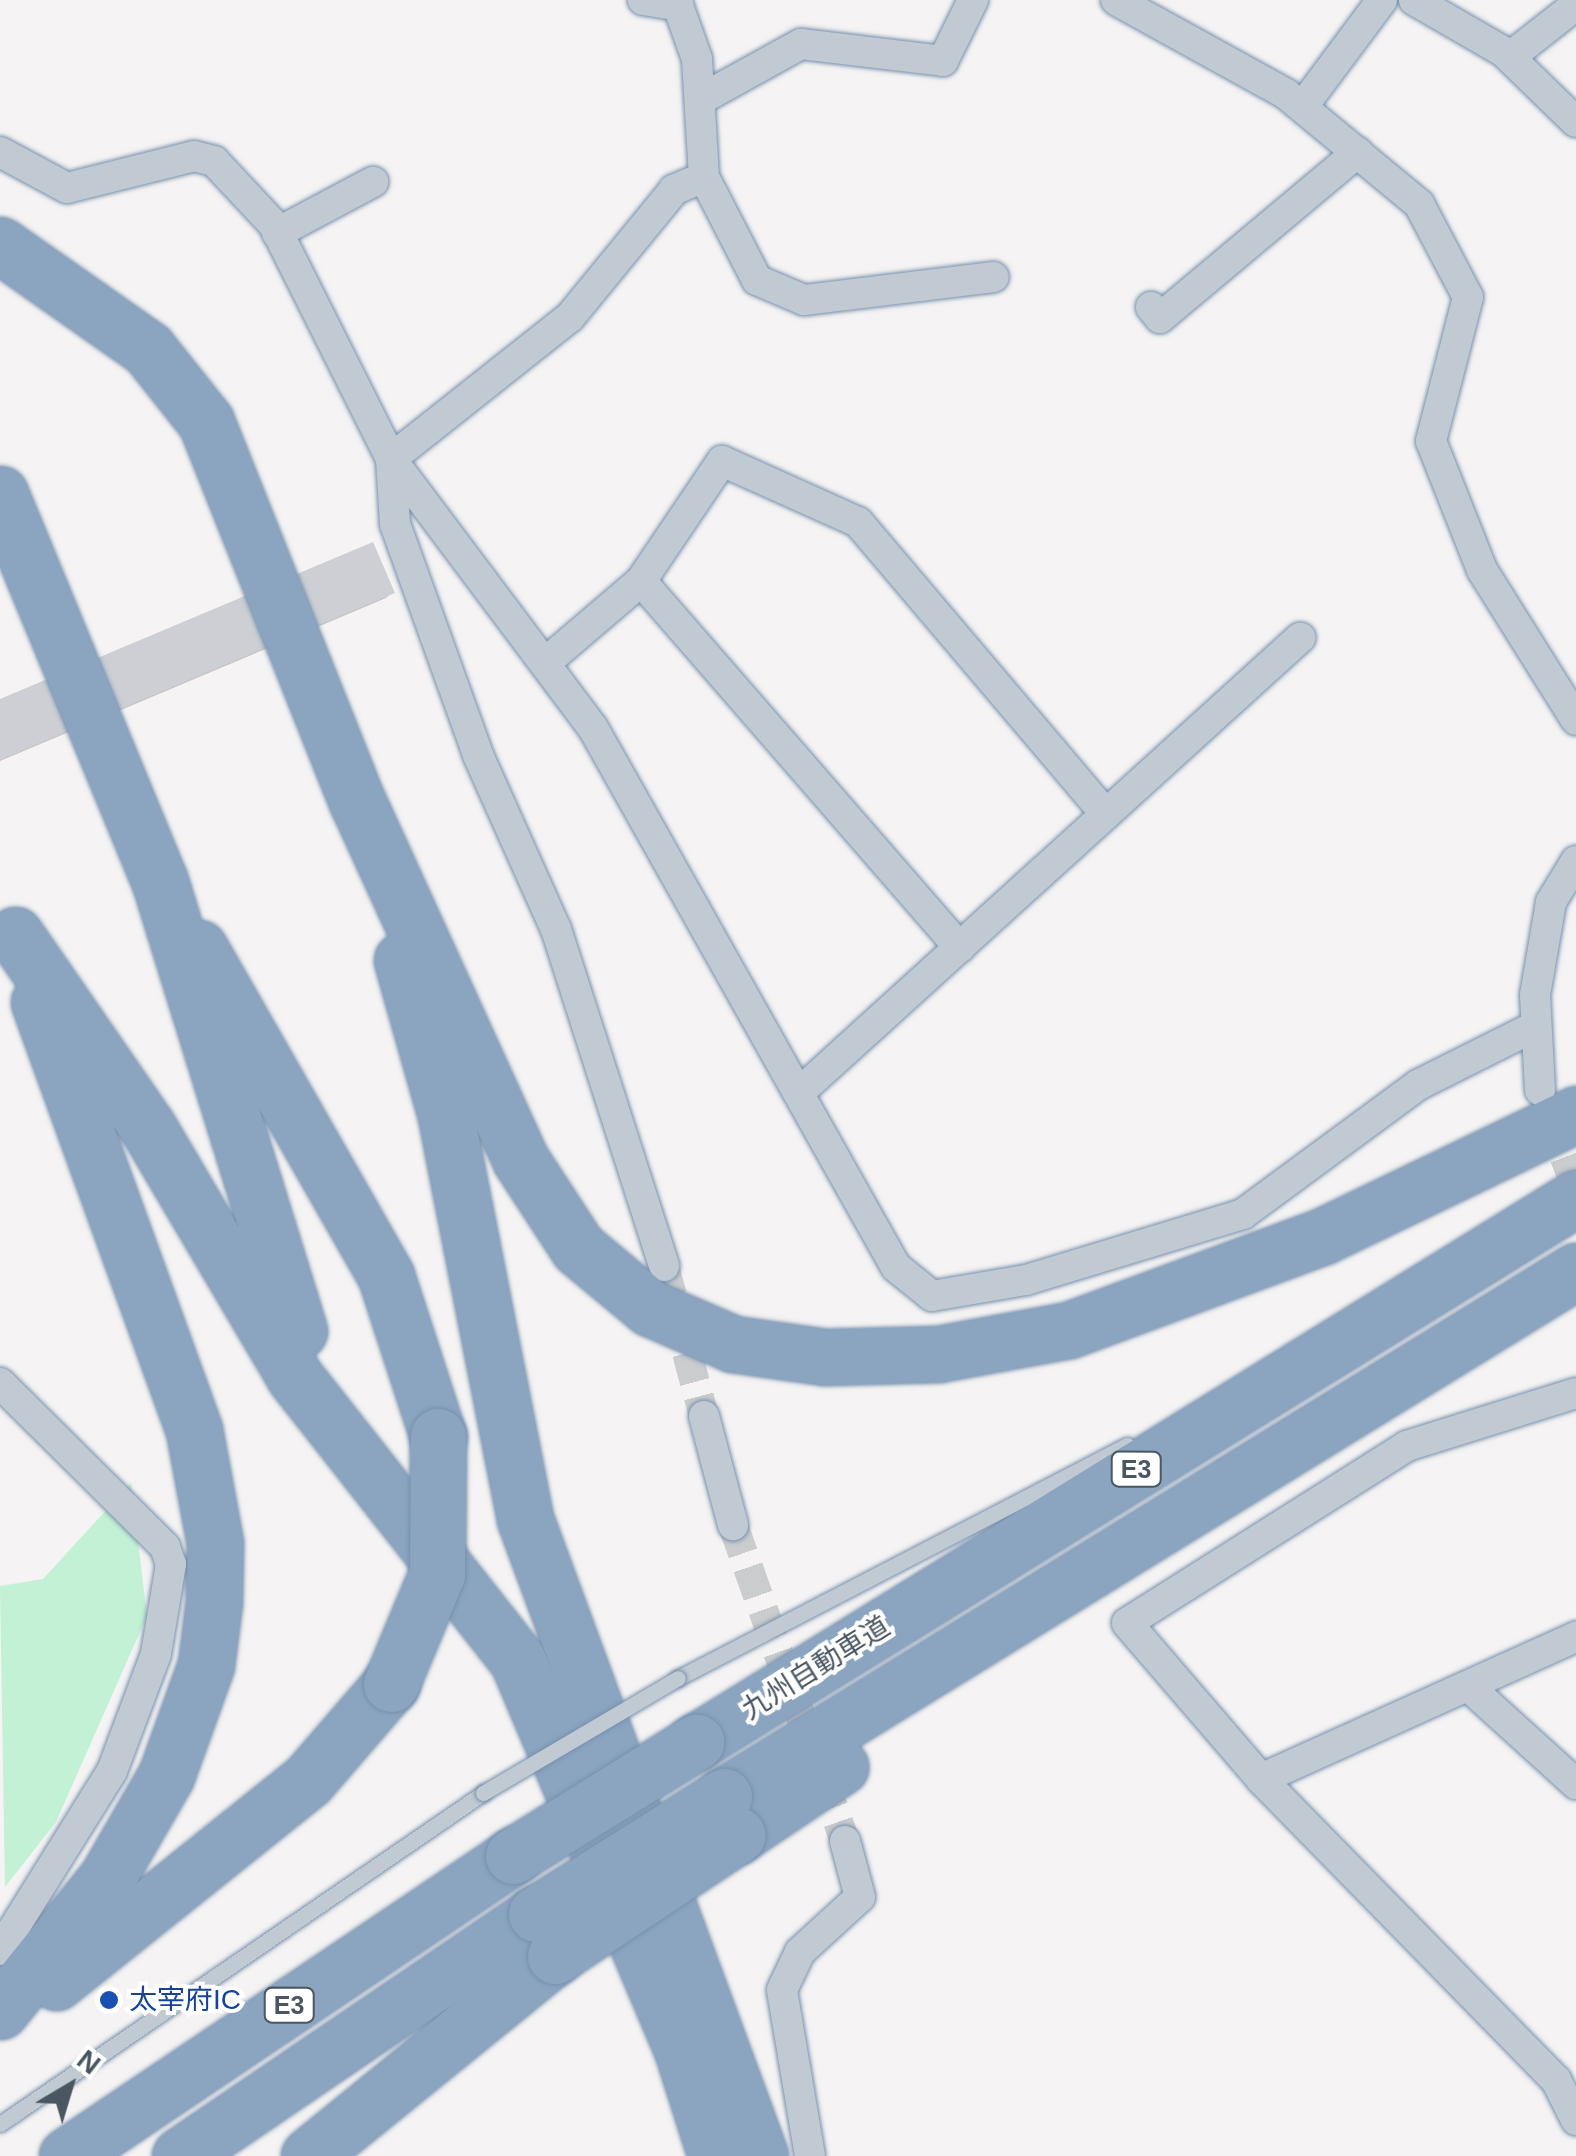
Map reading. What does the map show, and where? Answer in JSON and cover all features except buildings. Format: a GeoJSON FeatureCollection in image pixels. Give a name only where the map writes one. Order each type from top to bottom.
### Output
{"type":"FeatureCollection","features":[{"type":"Feature","properties":{"kind":"highway"},"geometry":{"type":"LineString","coordinates":[[0,245],[148,350],[206,422],[358,803],[548,1208],[612,1282],[734,1344],[876,1358],[1070,1330],[1322,1236],[1558,1102]]}},
{"type":"Feature","properties":{"kind":"highway"},"geometry":{"type":"LineString","coordinates":[[0,494],[160,882],[286,1304],[396,1498]]}},
{"type":"Feature","properties":{"kind":"highway"},"geometry":{"type":"LineString","coordinates":[[358,803],[446,1116],[525,1518],[760,2156]]}},
{"type":"Feature","properties":{"kind":"highway"},"geometry":{"type":"LineString","coordinates":[[0,2029],[297,1790],[391,1684],[437,1574],[438,1436],[412,1340],[354,1209],[160,882]]}},
{"type":"Feature","properties":{"kind":"highway"},"geometry":{"type":"LineString","coordinates":[[7,918],[148,1126],[294,1376],[396,1498],[508,1646],[544,1712],[716,2156]]}},
{"type":"Feature","properties":{"kind":"highway"},"geometry":{"type":"LineString","coordinates":[[0,2011],[107,1878],[166,1776],[206,1665],[214,1602],[215,1544],[194,1430],[7,918]]}},
{"type":"Feature","properties":{"kind":"highway","name":"九州自動車道"},"geometry":{"type":"LineString","coordinates":[[67,2156],[514,1856],[1576,1198]]}},
{"type":"Feature","properties":{"kind":"highway","name":"E3"},"geometry":{"type":"LineString","coordinates":[[180,2156],[546,1935],[1359,1406],[1576,1271]]}},
{"type":"Feature","properties":{"kind":"highway"},"geometry":{"type":"LineString","coordinates":[[309,2155],[546,1935]]}},
{"type":"Feature","properties":{"kind":"street"},"geometry":{"type":"LineString","coordinates":[[643,0],[678,3],[702,98],[704,177],[757,280],[782,296],[994,277]]}},
{"type":"Feature","properties":{"kind":"street"},"geometry":{"type":"LineString","coordinates":[[702,98],[800,44],[942,61],[973,0]]}},
{"type":"Feature","properties":{"kind":"street"},"geometry":{"type":"LineString","coordinates":[[1116,0],[1303,106],[1419,204],[1460,274],[1468,322],[1441,383],[1431,441],[1482,570],[1576,720]]}},
{"type":"Feature","properties":{"kind":"street"},"geometry":{"type":"LineString","coordinates":[[1303,106],[1382,0]]}},
{"type":"Feature","properties":{"kind":"street"},"geometry":{"type":"LineString","coordinates":[[1414,0],[1510,57],[1576,122]]}},
{"type":"Feature","properties":{"kind":"street"},"geometry":{"type":"LineString","coordinates":[[1510,57],[1576,5]]}},
{"type":"Feature","properties":{"kind":"street"},"geometry":{"type":"LineString","coordinates":[[0,152],[67,188],[194,156],[214,160],[278,232],[391,460],[593,728],[802,1090],[896,1266],[932,1296],[1026,1280],[1243,1214],[1418,1085],[1532,1028]]}},
{"type":"Feature","properties":{"kind":"street"},"geometry":{"type":"LineString","coordinates":[[1151,307],[1160,318],[1358,152]]}},
{"type":"Feature","properties":{"kind":"street"},"geometry":{"type":"LineString","coordinates":[[391,460],[570,317],[674,190],[704,177]]}},
{"type":"Feature","properties":{"kind":"street"},"geometry":{"type":"LineString","coordinates":[[278,232],[373,182]]}},
{"type":"Feature","properties":{"kind":"street"},"geometry":{"type":"LineString","coordinates":[[391,460],[395,524],[478,756],[556,929],[664,1266]]}},
{"type":"Feature","properties":{"kind":"street"},"geometry":{"type":"LineString","coordinates":[[545,663],[641,581],[722,462],[858,522],[1106,814]]}},
{"type":"Feature","properties":{"kind":"street"},"geometry":{"type":"LineString","coordinates":[[641,581],[960,948]]}},
{"type":"Feature","properties":{"kind":"street"},"geometry":{"type":"LineString","coordinates":[[802,1090],[1300,638]]}},
{"type":"Feature","properties":{"kind":"street"},"geometry":{"type":"LineString","coordinates":[[1558,1102],[1532,1028],[1551,902],[1576,861]]}},
{"type":"Feature","properties":{"kind":"street"},"geometry":{"type":"LineString","coordinates":[[0,1384],[165,1547],[170,1578],[156,1654],[112,1770],[0,1950]]}},
{"type":"Feature","properties":{"kind":"street"},"geometry":{"type":"LineString","coordinates":[[1576,1393],[1407,1446],[1126,1623],[1261,1779],[1556,2080],[1576,2120]]}},
{"type":"Feature","properties":{"kind":"street"},"geometry":{"type":"LineString","coordinates":[[704,1416],[733,1525]]}},
{"type":"Feature","properties":{"kind":"street"},"geometry":{"type":"LineString","coordinates":[[1261,1779],[1576,1637]]}},
{"type":"Feature","properties":{"kind":"street"},"geometry":{"type":"LineString","coordinates":[[1468,1686],[1576,1784]]}},
{"type":"Feature","properties":{"kind":"street"},"geometry":{"type":"LineString","coordinates":[[810,2156],[782,1990],[800,1952],[860,1897],[846,1841]]}},
{"type":"Feature","properties":{"kind":"lane"},"geometry":{"type":"LineString","coordinates":[[1184,1416],[1410,1298]]}},
{"type":"Feature","properties":{"kind":"lane"},"geometry":{"type":"LineString","coordinates":[[0,2124],[483,1792],[678,1678],[1149,1434]]}},
{"type":"Feature","properties":{"kind":"green space"},"geometry":{"type":"Polygon","coordinates":[[[131,1483],[147,1616],[56,1822],[5,1887],[0,1586],[43,1579],[131,1483]]]}},
{"type":"Feature","properties":{"kind":"tunnel"},"geometry":{"type":"LineString","coordinates":[[1549,1115],[1576,1187]]}},
{"type":"Feature","properties":{"kind":"tunnel"},"geometry":{"type":"LineString","coordinates":[[664,1266],[704,1416]]}},
{"type":"Feature","properties":{"kind":"tunnel"},"geometry":{"type":"LineString","coordinates":[[733,1525],[845,1841]]}},
{"type":"Feature","properties":{"kind":"place","name":"太宰府IC"},"geometry":{"type":"Point","coordinates":[109,2000]}}]}
